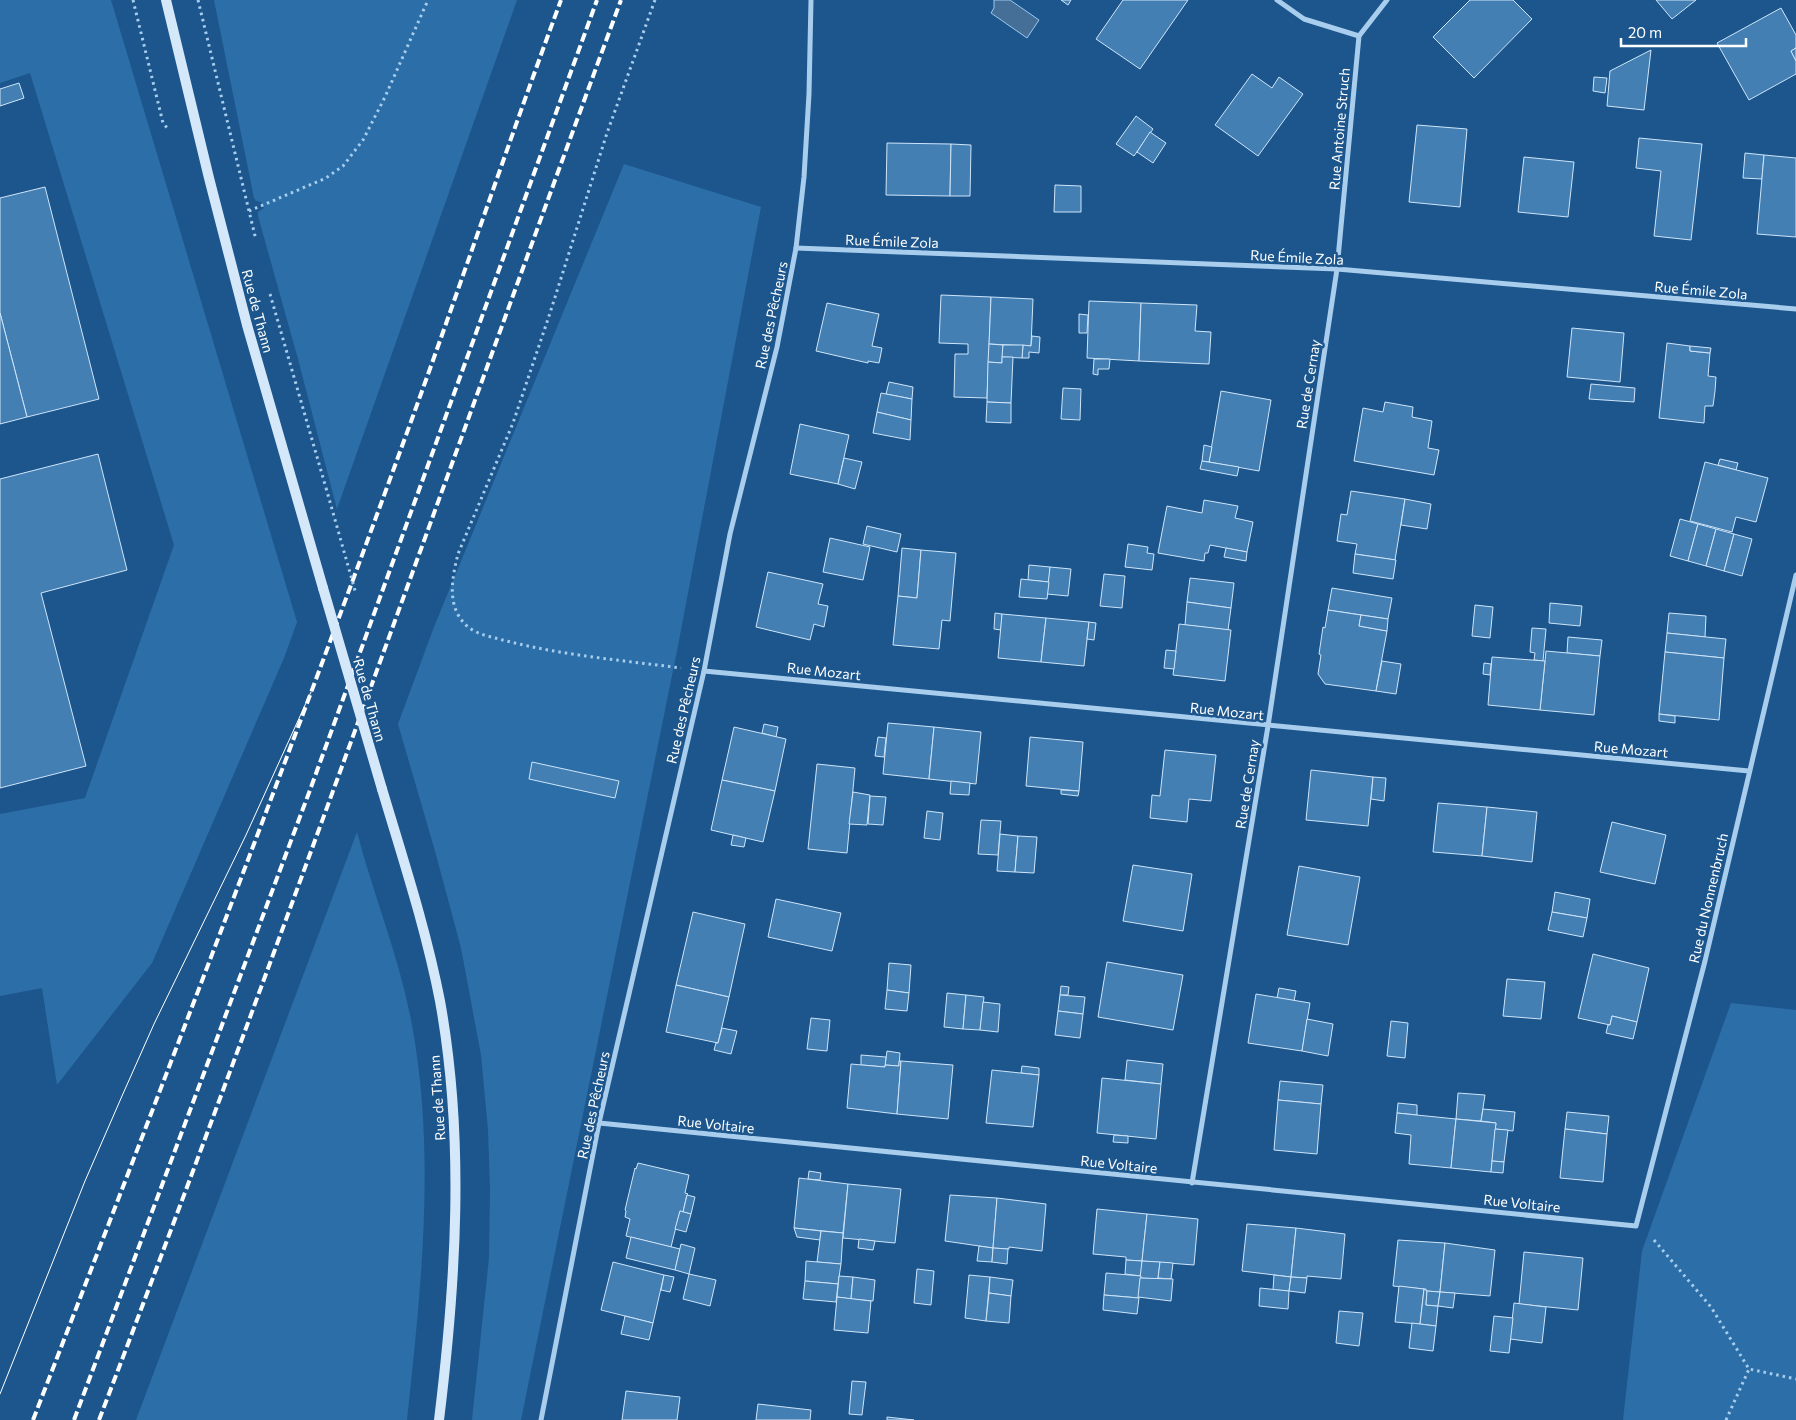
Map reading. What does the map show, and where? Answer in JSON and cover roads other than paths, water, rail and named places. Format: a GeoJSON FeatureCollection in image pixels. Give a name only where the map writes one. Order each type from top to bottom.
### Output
{"type":"FeatureCollection","features":[{"type":"Feature","properties":{"kind":"main road","name":"Rue de Thann"},"geometry":{"type":"LineString","coordinates":[[166,0],[247,325],[430,955],[440,1001],[448,1050],[453,1124],[455,1246],[440,1420]]}},
{"type":"Feature","properties":{"kind":"street","name":"Rue des Pêcheurs"},"geometry":{"type":"LineString","coordinates":[[541,1420],[600,1123],[704,671],[730,534],[777,347],[796,248],[804,177],[811,0]]}},
{"type":"Feature","properties":{"kind":"street"},"geometry":{"type":"LineString","coordinates":[[1277,0],[1304,19],[1359,36],[1388,0]]}},
{"type":"Feature","properties":{"kind":"street","name":"Rue Antoine Struch"},"geometry":{"type":"LineString","coordinates":[[1336,269],[1359,36]]}},
{"type":"Feature","properties":{"kind":"street","name":"Rue Émile Zola"},"geometry":{"type":"LineString","coordinates":[[796,248],[1336,269],[1796,309]]}},
{"type":"Feature","properties":{"kind":"street","name":"Rue de Cernay"},"geometry":{"type":"LineString","coordinates":[[1192,1183],[1268,726],[1336,269]]}},
{"type":"Feature","properties":{"kind":"street","name":"Rue du Nonnenbruch"},"geometry":{"type":"LineString","coordinates":[[1636,1226],[1705,961],[1796,575]]}},
{"type":"Feature","properties":{"kind":"street","name":"Rue Mozart"},"geometry":{"type":"LineString","coordinates":[[704,671],[1749,771]]}},
{"type":"Feature","properties":{"kind":"street","name":"Rue Voltaire"},"geometry":{"type":"LineString","coordinates":[[600,1123],[1636,1226]]}},
{"type":"Feature","properties":{"kind":"tram line"},"geometry":{"type":"LineString","coordinates":[[0,1394],[85,1181],[122,1096],[154,1024],[246,835],[311,692]]}},
{"type":"Feature","properties":{"kind":"railway"},"geometry":{"type":"LineString","coordinates":[[33,1420],[320,668],[413,416],[561,0]]}},
{"type":"Feature","properties":{"kind":"railway"},"geometry":{"type":"LineString","coordinates":[[74,1420],[310,790],[597,0]]}},
{"type":"Feature","properties":{"kind":"railway"},"geometry":{"type":"LineString","coordinates":[[99,1420],[232,1066],[621,0]]}}]}
